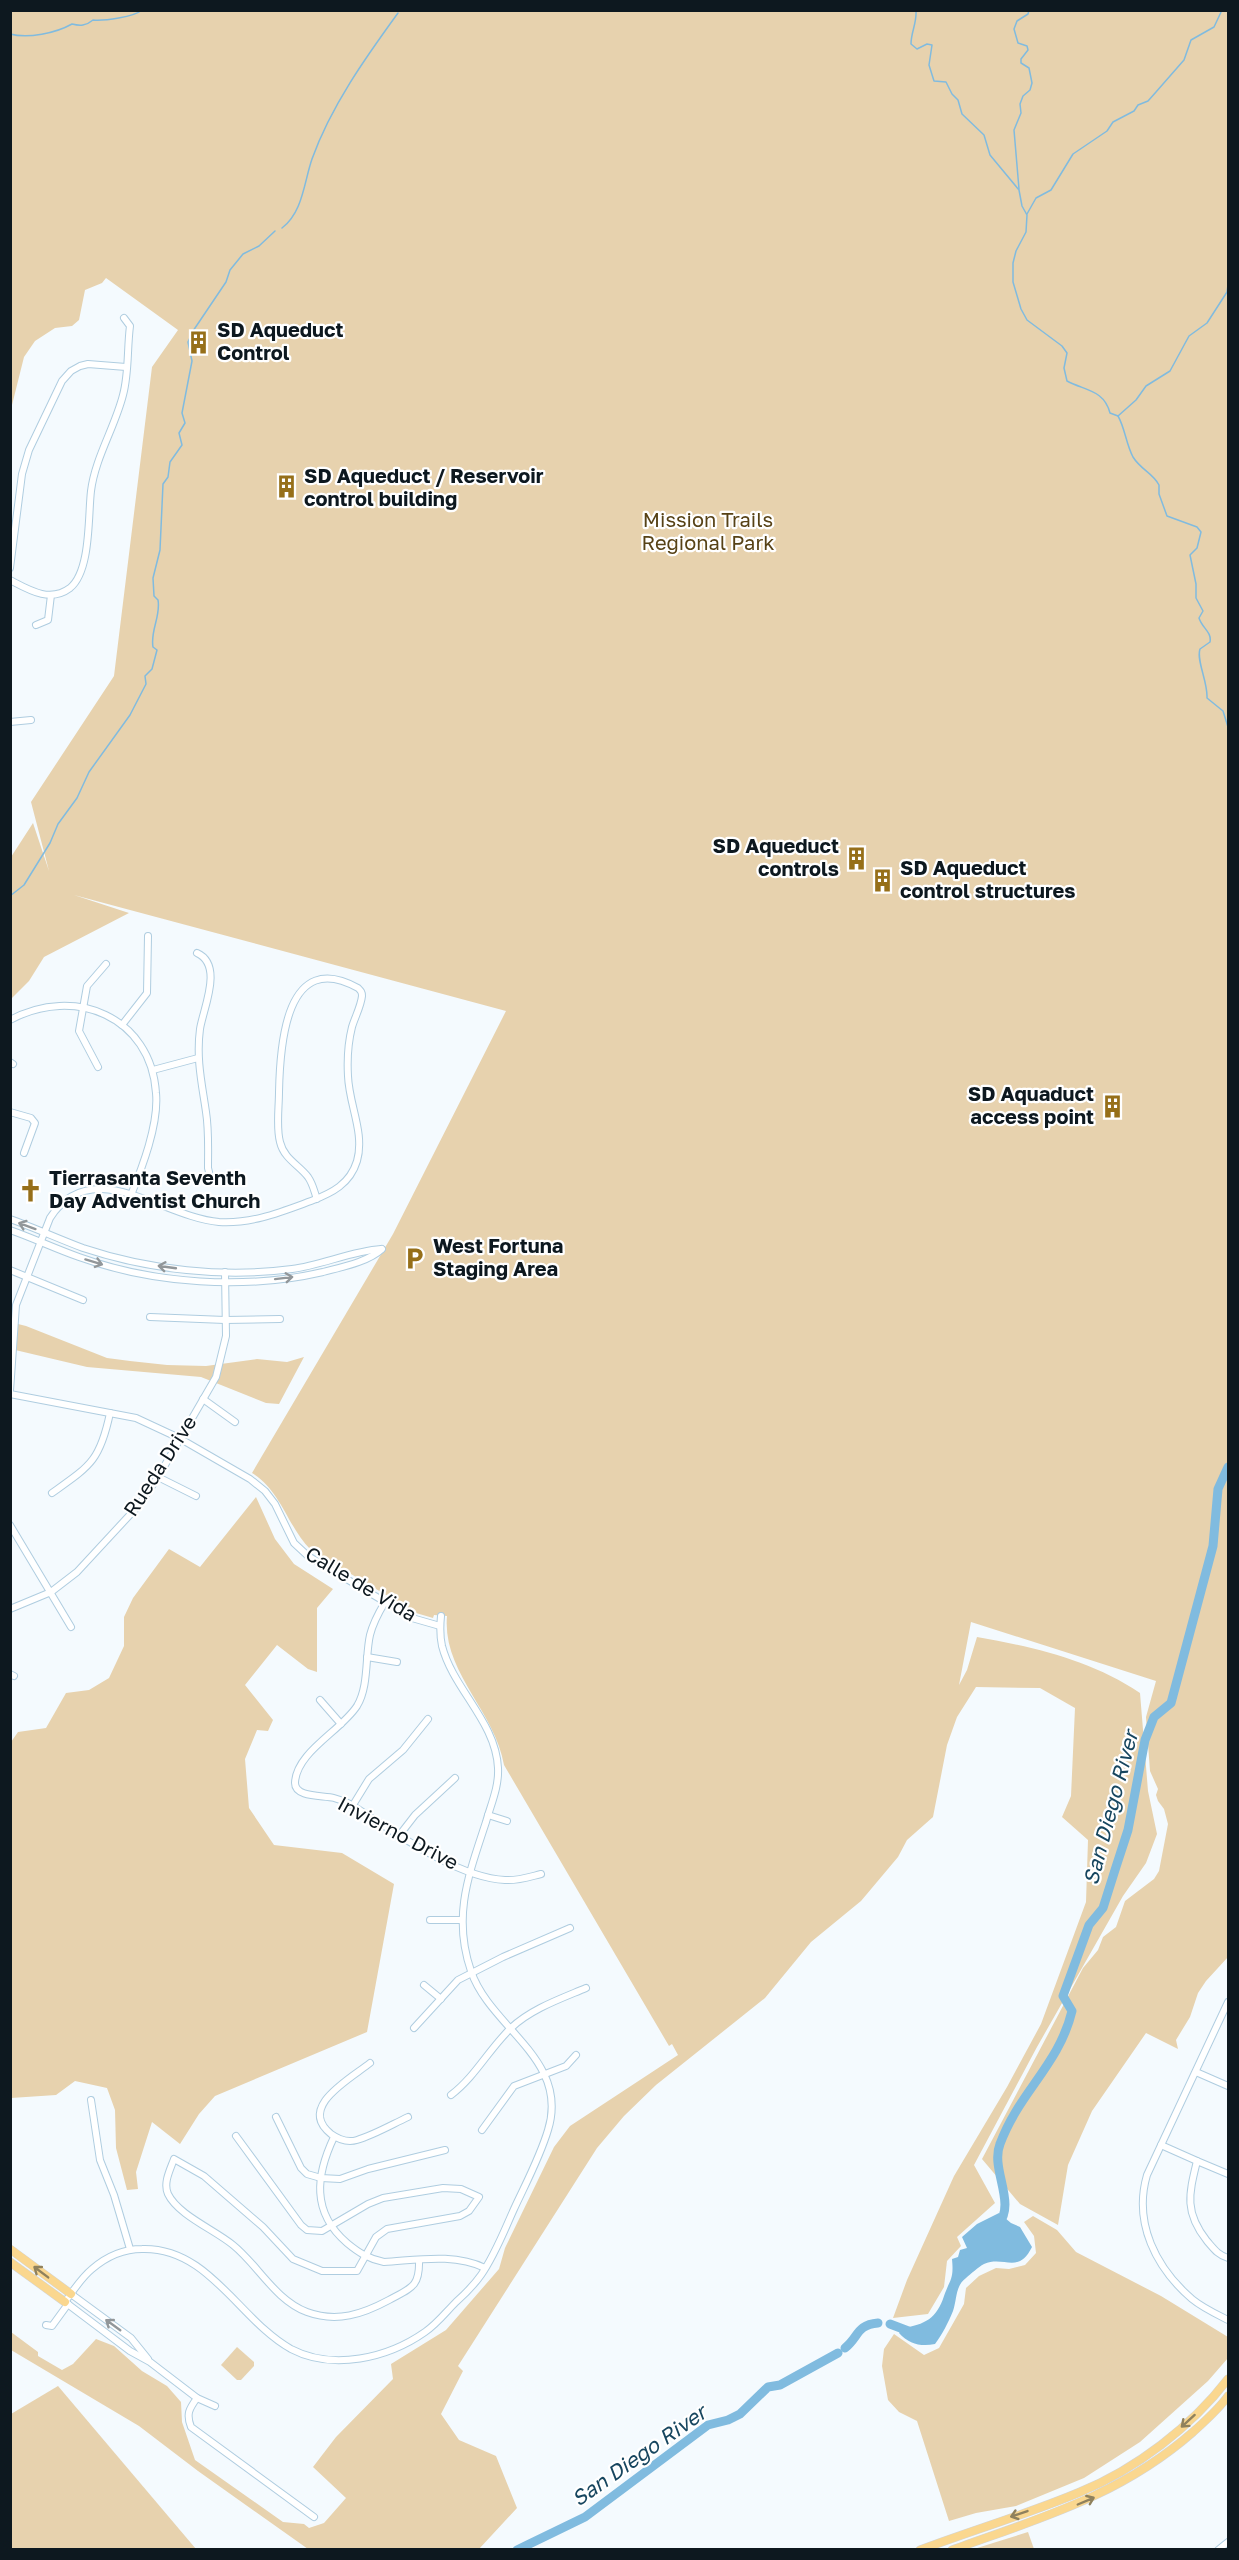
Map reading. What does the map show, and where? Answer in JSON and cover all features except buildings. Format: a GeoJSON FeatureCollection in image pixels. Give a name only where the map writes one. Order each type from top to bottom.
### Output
{"type":"FeatureCollection","features":[{"type":"Feature","properties":{"kind":"main road"},"geometry":{"type":"LineString","coordinates":[[10,2249],[71,2294]]}},
{"type":"Feature","properties":{"kind":"main road"},"geometry":{"type":"LineString","coordinates":[[10,2262],[66,2303]]}},
{"type":"Feature","properties":{"kind":"main road"},"geometry":{"type":"LineString","coordinates":[[920,2550],[1081,2492],[1109,2478],[1171,2437],[1216,2394],[1228,2379]]}},
{"type":"Feature","properties":{"kind":"main road"},"geometry":{"type":"LineString","coordinates":[[952,2550],[1054,2514],[1115,2487],[1178,2445],[1228,2396]]}},
{"type":"Feature","properties":{"kind":"street"},"geometry":{"type":"LineString","coordinates":[[10,580],[34,592],[51,596],[69,589],[81,573],[89,530],[92,483],[124,394],[130,326],[124,318]]}},
{"type":"Feature","properties":{"kind":"street"},"geometry":{"type":"LineString","coordinates":[[10,568],[22,474],[29,450],[62,381],[71,371],[88,364],[126,367]]}},
{"type":"Feature","properties":{"kind":"street"},"geometry":{"type":"LineString","coordinates":[[36,625],[48,620],[51,596]]}},
{"type":"Feature","properties":{"kind":"street"},"geometry":{"type":"LineString","coordinates":[[10,722],[31,720]]}},
{"type":"Feature","properties":{"kind":"street"},"geometry":{"type":"LineString","coordinates":[[122,1025],[147,993],[148,936]]}},
{"type":"Feature","properties":{"kind":"street"},"geometry":{"type":"LineString","coordinates":[[197,953],[206,959],[210,971],[208,999],[200,1026],[198,1058],[206,1113],[208,1168],[210,1176],[216,1181]]}},
{"type":"Feature","properties":{"kind":"street"},"geometry":{"type":"LineString","coordinates":[[98,1067],[79,1031],[87,986],[106,964]]}},
{"type":"Feature","properties":{"kind":"street"},"geometry":{"type":"LineString","coordinates":[[10,1393],[16,1305],[44,1232],[56,1208],[70,1195],[89,1188],[102,1188],[192,1217],[221,1222],[249,1221],[270,1217],[332,1192],[350,1176],[357,1162],[361,1145],[348,1086],[347,1058],[350,1038],[362,997],[361,991],[353,985],[330,977],[315,980],[306,985],[295,1000],[285,1032],[280,1062],[279,1141],[288,1158],[308,1176],[317,1198]]}},
{"type":"Feature","properties":{"kind":"street"},"geometry":{"type":"LineString","coordinates":[[10,1020],[32,1010],[49,1007],[83,1007],[104,1013],[122,1025],[142,1046],[153,1070],[156,1101],[147,1152],[131,1196]]}},
{"type":"Feature","properties":{"kind":"street"},"geometry":{"type":"LineString","coordinates":[[153,1070],[198,1058]]}},
{"type":"Feature","properties":{"kind":"street"},"geometry":{"type":"LineString","coordinates":[[10,1112],[31,1118],[35,1123],[24,1153]]}},
{"type":"Feature","properties":{"kind":"street"},"geometry":{"type":"LineString","coordinates":[[10,1219],[82,1247],[118,1258],[170,1268],[225,1272],[293,1269],[382,1249],[373,1256],[317,1273],[226,1282],[169,1278],[115,1268],[79,1257],[10,1230]]}},
{"type":"Feature","properties":{"kind":"street"},"geometry":{"type":"LineString","coordinates":[[10,1270],[83,1300]]}},
{"type":"Feature","properties":{"kind":"street","name":"Rueda Drive"},"geometry":{"type":"LineString","coordinates":[[10,1609],[51,1592],[77,1572],[139,1505],[158,1477],[216,1377],[226,1336],[225,1272]]}},
{"type":"Feature","properties":{"kind":"street"},"geometry":{"type":"LineString","coordinates":[[150,1317],[225,1320],[280,1319]]}},
{"type":"Feature","properties":{"kind":"street","name":"Calle de Vida"},"geometry":{"type":"LineString","coordinates":[[10,1393],[147,1422],[179,1438],[250,1479],[265,1491],[275,1504],[294,1543],[308,1557],[412,1618],[440,1626]]}},
{"type":"Feature","properties":{"kind":"street"},"geometry":{"type":"LineString","coordinates":[[203,1399],[235,1422]]}},
{"type":"Feature","properties":{"kind":"street"},"geometry":{"type":"LineString","coordinates":[[52,1493],[95,1459],[105,1436],[110,1413]]}},
{"type":"Feature","properties":{"kind":"street"},"geometry":{"type":"LineString","coordinates":[[158,1477],[196,1496]]}},
{"type":"Feature","properties":{"kind":"street"},"geometry":{"type":"LineString","coordinates":[[10,1525],[71,1627]]}},
{"type":"Feature","properties":{"kind":"street"},"geometry":{"type":"LineString","coordinates":[[320,1700],[341,1724],[358,1704],[363,1691],[375,1619],[385,1602]]}},
{"type":"Feature","properties":{"kind":"street"},"geometry":{"type":"LineString","coordinates":[[46,2325],[51,2326],[71,2294],[93,2267],[130,2249],[151,2248],[175,2253],[196,2265],[270,2334],[292,2349],[327,2360],[360,2359],[405,2344],[433,2325],[472,2286],[485,2268],[549,2129],[551,2098],[544,2074],[526,2044],[483,1995],[471,1973],[462,1935],[464,1893],[497,1787],[499,1772],[489,1734],[447,1660],[441,1644],[441,1616]]}},
{"type":"Feature","properties":{"kind":"street"},"geometry":{"type":"LineString","coordinates":[[367,1657],[397,1662]]}},
{"type":"Feature","properties":{"kind":"street"},"geometry":{"type":"LineString","coordinates":[[352,1805],[369,1779],[404,1750],[428,1719]]}},
{"type":"Feature","properties":{"kind":"street","name":"Invierno Drive"},"geometry":{"type":"LineString","coordinates":[[341,1724],[305,1758],[295,1783],[297,1789],[302,1793],[334,1798],[352,1805],[398,1837],[470,1872],[507,1881],[541,1874]]}},
{"type":"Feature","properties":{"kind":"street"},"geometry":{"type":"LineString","coordinates":[[398,1837],[415,1815],[455,1778]]}},
{"type":"Feature","properties":{"kind":"street"},"geometry":{"type":"LineString","coordinates":[[488,1815],[507,1821]]}},
{"type":"Feature","properties":{"kind":"street"},"geometry":{"type":"LineString","coordinates":[[430,1920],[462,1920]]}},
{"type":"Feature","properties":{"kind":"street"},"geometry":{"type":"LineString","coordinates":[[414,2028],[458,1980],[570,1928]]}},
{"type":"Feature","properties":{"kind":"street"},"geometry":{"type":"LineString","coordinates":[[423,1985],[441,2000]]}},
{"type":"Feature","properties":{"kind":"street"},"geometry":{"type":"LineString","coordinates":[[451,2095],[462,2086],[511,2028],[532,2012],[586,1988]]}},
{"type":"Feature","properties":{"kind":"street"},"geometry":{"type":"LineString","coordinates":[[1228,2002],[1147,2175],[1142,2198],[1142,2214],[1147,2237],[1166,2272],[1188,2295],[1228,2320]]}},
{"type":"Feature","properties":{"kind":"street"},"geometry":{"type":"LineString","coordinates":[[482,2130],[514,2086],[566,2066],[576,2055]]}},
{"type":"Feature","properties":{"kind":"street"},"geometry":{"type":"LineString","coordinates":[[370,2063],[326,2098],[320,2108],[323,2127],[334,2137],[345,2141],[356,2141],[408,2117]]}},
{"type":"Feature","properties":{"kind":"street"},"geometry":{"type":"LineString","coordinates":[[1196,2072],[1228,2086]]}},
{"type":"Feature","properties":{"kind":"street"},"geometry":{"type":"LineString","coordinates":[[91,2100],[100,2160],[114,2195],[130,2249]]}},
{"type":"Feature","properties":{"kind":"street"},"geometry":{"type":"LineString","coordinates":[[276,2117],[300,2168],[307,2174],[321,2178],[340,2179],[368,2169],[445,2150]]}},
{"type":"Feature","properties":{"kind":"street"},"geometry":{"type":"LineString","coordinates":[[236,2136],[307,2230],[316,2232],[332,2226],[368,2204],[383,2198],[456,2188],[479,2197],[469,2211],[460,2216],[387,2229],[376,2237],[357,2271],[322,2271],[312,2269],[284,2252],[263,2227],[204,2176],[174,2159],[166,2181],[168,2195],[178,2207],[234,2246],[291,2303],[306,2312],[338,2317],[369,2311],[411,2288],[419,2275],[419,2260]]}},
{"type":"Feature","properties":{"kind":"street"},"geometry":{"type":"LineString","coordinates":[[334,2137],[324,2159],[320,2190],[323,2209],[338,2235],[366,2257],[384,2262],[454,2259],[471,2262],[485,2268]]}},
{"type":"Feature","properties":{"kind":"street"},"geometry":{"type":"LineString","coordinates":[[1161,2145],[1228,2174]]}},
{"type":"Feature","properties":{"kind":"street"},"geometry":{"type":"LineString","coordinates":[[1197,2161],[1188,2195],[1190,2211],[1198,2229],[1217,2253],[1228,2258]]}},
{"type":"Feature","properties":{"kind":"street"},"geometry":{"type":"LineString","coordinates":[[71,2294],[131,2338],[150,2362]]}},
{"type":"Feature","properties":{"kind":"street"},"geometry":{"type":"LineString","coordinates":[[66,2303],[197,2398],[215,2406]]}},
{"type":"Feature","properties":{"kind":"street"},"geometry":{"type":"LineString","coordinates":[[197,2398],[189,2408],[187,2417],[191,2427],[314,2517]]}},
{"type":"Feature","properties":{"kind":"street"},"geometry":{"type":"LineString","coordinates":[[1218,2550],[1228,2542]]}},
{"type":"Feature","properties":{"kind":"green space","name":"Mission Trails Regional Park"},"geometry":{"type":"Polygon","coordinates":[[[11,11],[1228,11],[1228,1957],[1198,1993],[1190,2017],[1176,2040],[1178,2049],[1146,2033],[1092,2111],[1068,2165],[1058,2225],[1020,2204],[982,2159],[1083,1968],[1098,1950],[1103,1937],[1116,1927],[1125,1901],[1154,1879],[1159,1871],[1168,1824],[1164,1809],[1158,1801],[1156,1795],[1158,1789],[1150,1771],[1146,1717],[1156,1681],[971,1622],[959,1685],[967,1670],[977,1637],[1062,1656],[1102,1672],[1140,1693],[1148,1791],[1157,1834],[1146,1863],[1123,1896],[1037,2047],[974,2165],[995,2203],[957,2237],[961,2246],[947,2261],[944,2287],[928,2314],[893,2318],[907,2280],[954,2176],[1041,2024],[1086,1902],[1088,1840],[1062,1817],[1071,1796],[1075,1708],[1040,1688],[976,1687],[957,1717],[947,1745],[933,1817],[907,1840],[898,1857],[861,1901],[811,1942],[765,1998],[656,2085],[624,2116],[597,2148],[458,2366],[463,2371],[441,2414],[459,2440],[496,2456],[517,2508],[479,2549],[308,2549],[139,2426],[11,2350],[11,2332],[38,2352],[38,2356],[62,2370],[73,2364],[96,2339],[114,2346],[142,2371],[167,2386],[181,2402],[182,2422],[195,2460],[283,2522],[304,2524],[309,2528],[324,2523],[346,2498],[313,2467],[336,2437],[393,2379],[391,2364],[446,2330],[499,2269],[505,2248],[554,2147],[570,2126],[678,2055],[672,2044],[669,2046],[504,1765],[491,1727],[460,1674],[448,1636],[447,1616],[434,1615],[433,1618],[416,1613],[311,1550],[296,1531],[278,1499],[252,1473],[393,1234],[506,1011],[74,895],[129,913],[44,957],[29,981],[11,999],[11,857],[33,823],[49,871],[31,802],[114,676],[152,367],[178,330],[106,278],[102,283],[85,290],[79,320],[72,326],[55,328],[35,341],[24,357],[11,409],[11,11]]]}},
{"type":"Feature","properties":{"kind":"green space"},"geometry":{"type":"Polygon","coordinates":[[[10,1322],[26,1326],[107,1358],[130,1361],[206,1366],[257,1359],[287,1362],[304,1357],[279,1404],[266,1403],[201,1377],[87,1367],[11,1349],[10,1322]]]}},
{"type":"Feature","properties":{"kind":"green space"},"geometry":{"type":"Polygon","coordinates":[[[256,1497],[275,1539],[294,1564],[333,1589],[317,1608],[317,1672],[308,1669],[277,1645],[245,1685],[273,1720],[268,1731],[257,1730],[245,1759],[249,1808],[274,1845],[342,1853],[394,1884],[367,2032],[215,2096],[199,2114],[180,2144],[152,2122],[136,2172],[138,2189],[127,2190],[116,2148],[115,2110],[107,2088],[75,2081],[56,2095],[11,2098],[11,1742],[18,1732],[46,1728],[66,1693],[89,1690],[109,1678],[124,1646],[124,1617],[133,1598],[169,1549],[200,1567],[256,1497]]]}},
{"type":"Feature","properties":{"kind":"green space"},"geometry":{"type":"Polygon","coordinates":[[[1033,2216],[1057,2230],[1076,2252],[1161,2296],[1228,2337],[1228,2358],[1208,2381],[1140,2442],[1084,2478],[1016,2506],[976,2513],[949,2521],[917,2421],[899,2412],[888,2400],[882,2366],[884,2349],[894,2334],[924,2355],[939,2348],[964,2304],[966,2288],[979,2276],[996,2268],[1009,2269],[1025,2265],[1036,2253],[1034,2236],[1024,2222],[1033,2216]]]}},
{"type":"Feature","properties":{"kind":"green space"},"geometry":{"type":"Polygon","coordinates":[[[237,2347],[254,2362],[254,2366],[241,2380],[237,2380],[221,2365],[237,2347]]]}},
{"type":"Feature","properties":{"kind":"green space"},"geometry":{"type":"Polygon","coordinates":[[[58,2386],[196,2549],[11,2549],[11,2414],[58,2386]]]}},
{"type":"Feature","properties":{"kind":"green space"},"geometry":{"type":"Polygon","coordinates":[[[1028,2532],[1034,2549],[974,2549],[1028,2532]]]}},
{"type":"Feature","properties":{"kind":"water"},"geometry":{"type":"Polygon","coordinates":[[[999,2213],[1020,2227],[1032,2247],[1027,2255],[1016,2262],[998,2261],[984,2264],[962,2281],[951,2315],[935,2344],[916,2344],[907,2340],[899,2333],[902,2328],[924,2322],[938,2310],[951,2279],[952,2259],[958,2257],[960,2250],[967,2248],[962,2237],[977,2224],[999,2213]]]}},
{"type":"Feature","properties":{"kind":"waterway"},"geometry":{"type":"LineString","coordinates":[[10,34],[25,36],[42,34],[72,24],[83,25],[93,20],[133,15],[142,10]]}},
{"type":"Feature","properties":{"kind":"waterway"},"geometry":{"type":"LineString","coordinates":[[916,10],[911,44],[917,49],[927,44],[932,45],[929,65],[934,81],[946,82],[958,100],[962,114],[984,135],[990,155],[1019,190],[1022,206],[1027,215],[1026,232],[1016,251],[1013,263],[1013,282],[1021,309],[1027,320],[1062,346],[1067,353],[1064,368],[1067,381],[1099,395],[1110,413],[1118,416],[1133,457],[1159,485],[1159,494],[1167,516],[1197,527],[1201,532],[1197,548],[1190,555],[1196,584],[1196,598],[1203,611],[1199,618],[1208,633],[1210,642],[1200,649],[1199,654],[1207,698],[1223,711],[1228,727]]}},
{"type":"Feature","properties":{"kind":"waterway"},"geometry":{"type":"LineString","coordinates":[[1019,189],[1014,130],[1021,113],[1020,104],[1023,96],[1030,90],[1032,83],[1029,68],[1021,63],[1021,59],[1028,50],[1027,46],[1018,43],[1014,29],[1017,21],[1028,14],[1029,10]]}},
{"type":"Feature","properties":{"kind":"waterway"},"geometry":{"type":"LineString","coordinates":[[1027,214],[1036,198],[1051,190],[1073,154],[1107,131],[1113,122],[1148,101],[1184,60],[1191,40],[1214,27],[1222,10]]}},
{"type":"Feature","properties":{"kind":"waterway"},"geometry":{"type":"LineString","coordinates":[[282,228],[299,205],[312,159],[339,101],[398,13]]}},
{"type":"Feature","properties":{"kind":"waterway"},"geometry":{"type":"LineString","coordinates":[[10,896],[24,885],[50,843],[58,824],[77,798],[89,772],[130,715],[146,684],[145,676],[152,669],[157,650],[153,647],[152,641],[159,606],[154,596],[153,578],[160,550],[163,484],[168,477],[170,462],[182,445],[179,433],[185,423],[182,413],[192,361],[188,342],[226,282],[230,270],[243,254],[259,246],[275,231]]}},
{"type":"Feature","properties":{"kind":"waterway"},"geometry":{"type":"LineString","coordinates":[[1118,416],[1136,400],[1146,386],[1170,371],[1189,336],[1207,323],[1227,292],[1228,285]]}},
{"type":"Feature","properties":{"kind":"waterway","name":"San Diego River"},"geometry":{"type":"LineString","coordinates":[[998,2225],[1005,2207],[998,2164],[1000,2144],[1017,2109],[1049,2063],[1066,2030],[1072,2011],[1063,1996],[1089,1925],[1103,1908],[1128,1830],[1145,1740],[1154,1717],[1171,1703],[1213,1546],[1218,1489],[1228,1467]]}},
{"type":"Feature","properties":{"kind":"waterway","name":"San Diego River"},"geometry":{"type":"LineString","coordinates":[[845,2348],[862,2329],[878,2323]]}},
{"type":"Feature","properties":{"kind":"waterway","name":"San Diego River"},"geometry":{"type":"LineString","coordinates":[[890,2324],[911,2332]]}},
{"type":"Feature","properties":{"kind":"waterway","name":"San Diego River"},"geometry":{"type":"LineString","coordinates":[[517,2550],[585,2517],[708,2425],[740,2414],[768,2387],[780,2385],[838,2353]]}},
{"type":"Feature","properties":{"kind":"place","name":"SD Aqueduct Control"},"geometry":{"type":"Point","coordinates":[199,342]}},
{"type":"Feature","properties":{"kind":"place","name":"SD Aqueduct / Reservoir control building"},"geometry":{"type":"Point","coordinates":[286,487]}},
{"type":"Feature","properties":{"kind":"place","name":"SD Aqueduct controls"},"geometry":{"type":"Point","coordinates":[857,858]}},
{"type":"Feature","properties":{"kind":"place","name":"SD Aqueduct control structures"},"geometry":{"type":"Point","coordinates":[882,880]}},
{"type":"Feature","properties":{"kind":"place","name":"SD Aquaduct access point"},"geometry":{"type":"Point","coordinates":[1112,1106]}},
{"type":"Feature","properties":{"kind":"place","name":"Tierrasanta Seventh Day Adventist Church"},"geometry":{"type":"Point","coordinates":[31,1190]}},
{"type":"Feature","properties":{"kind":"place","name":"West Fortuna Staging Area"},"geometry":{"type":"Point","coordinates":[415,1258]}}]}
